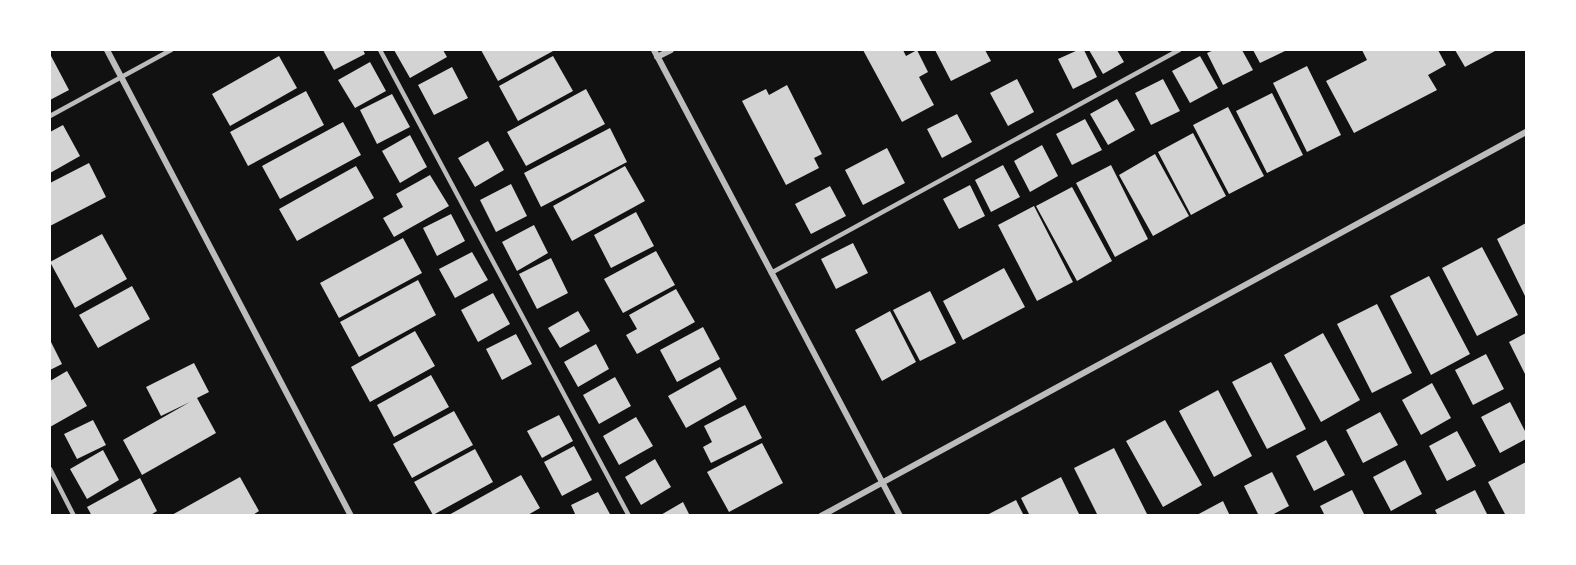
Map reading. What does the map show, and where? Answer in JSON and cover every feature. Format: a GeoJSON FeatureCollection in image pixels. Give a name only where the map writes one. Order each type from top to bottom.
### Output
{"type":"FeatureCollection","features":[{"type":"Feature","properties":{"kind":"street"},"geometry":{"type":"LineString","coordinates":[[107,50],[351,516]]}},
{"type":"Feature","properties":{"kind":"street"},"geometry":{"type":"LineString","coordinates":[[654,50],[900,516]]}},
{"type":"Feature","properties":{"kind":"street"},"geometry":{"type":"LineString","coordinates":[[657,57],[671,50]]}},
{"type":"Feature","properties":{"kind":"street"},"geometry":{"type":"LineString","coordinates":[[821,516],[1527,132]]}},
{"type":"Feature","properties":{"kind":"lane"},"geometry":{"type":"LineString","coordinates":[[50,116],[171,50]]}},
{"type":"Feature","properties":{"kind":"lane"},"geometry":{"type":"LineString","coordinates":[[380,50],[629,516]]}},
{"type":"Feature","properties":{"kind":"lane"},"geometry":{"type":"LineString","coordinates":[[771,273],[1179,50]]}},
{"type":"Feature","properties":{"kind":"lane"},"geometry":{"type":"LineString","coordinates":[[50,469],[74,516]]}},
{"type":"Feature","properties":{"kind":"building"},"geometry":{"type":"Polygon","coordinates":[[[323,50],[363,50],[365,54],[334,70],[323,50]]]}},
{"type":"Feature","properties":{"kind":"building"},"geometry":{"type":"Polygon","coordinates":[[[394,50],[443,50],[447,57],[410,78],[394,50]]]}},
{"type":"Feature","properties":{"kind":"building"},"geometry":{"type":"Polygon","coordinates":[[[481,50],[555,50],[498,81],[481,50]]]}},
{"type":"Feature","properties":{"kind":"building"},"geometry":{"type":"Polygon","coordinates":[[[863,50],[903,50],[906,56],[917,50],[928,72],[919,77],[934,105],[902,122],[863,50]]]}},
{"type":"Feature","properties":{"kind":"building"},"geometry":{"type":"Polygon","coordinates":[[[935,50],[985,50],[991,61],[951,81],[935,50]]]}},
{"type":"Feature","properties":{"kind":"building"},"geometry":{"type":"Polygon","coordinates":[[[1078,50],[1084,50],[1097,77],[1073,89],[1058,59],[1078,50]]]}},
{"type":"Feature","properties":{"kind":"building"},"geometry":{"type":"Polygon","coordinates":[[[1089,50],[1117,50],[1124,62],[1103,74],[1089,50]]]}},
{"type":"Feature","properties":{"kind":"building"},"geometry":{"type":"Polygon","coordinates":[[[1214,50],[1242,50],[1253,70],[1223,85],[1207,53],[1214,50]]]}},
{"type":"Feature","properties":{"kind":"building"},"geometry":{"type":"Polygon","coordinates":[[[1253,50],[1287,50],[1260,63],[1253,50]]]}},
{"type":"Feature","properties":{"kind":"building"},"geometry":{"type":"Polygon","coordinates":[[[1362,50],[1438,50],[1446,65],[1428,75],[1437,90],[1354,133],[1326,81],[1367,60],[1362,50]]]}},
{"type":"Feature","properties":{"kind":"building"},"geometry":{"type":"Polygon","coordinates":[[[1455,50],[1497,50],[1465,67],[1455,50]]]}},
{"type":"Feature","properties":{"kind":"building"},"geometry":{"type":"Polygon","coordinates":[[[50,54],[69,90],[50,100],[50,54]]]}},
{"type":"Feature","properties":{"kind":"building"},"geometry":{"type":"Polygon","coordinates":[[[279,56],[297,88],[230,126],[212,94],[279,56]]]}},
{"type":"Feature","properties":{"kind":"building"},"geometry":{"type":"Polygon","coordinates":[[[553,56],[573,91],[518,121],[499,86],[553,56]]]}},
{"type":"Feature","properties":{"kind":"building"},"geometry":{"type":"Polygon","coordinates":[[[1200,56],[1218,88],[1190,103],[1172,71],[1200,56]]]}},
{"type":"Feature","properties":{"kind":"building"},"geometry":{"type":"Polygon","coordinates":[[[370,62],[386,91],[355,108],[338,80],[370,62]]]}},
{"type":"Feature","properties":{"kind":"building"},"geometry":{"type":"Polygon","coordinates":[[[1307,66],[1341,135],[1307,152],[1273,83],[1307,66]]]}},
{"type":"Feature","properties":{"kind":"building"},"geometry":{"type":"Polygon","coordinates":[[[452,67],[468,98],[434,115],[418,85],[452,67]]]}},
{"type":"Feature","properties":{"kind":"building"},"geometry":{"type":"Polygon","coordinates":[[[1017,79],[1034,112],[1008,126],[990,93],[1017,79]]]}},
{"type":"Feature","properties":{"kind":"building"},"geometry":{"type":"Polygon","coordinates":[[[1163,79],[1180,111],[1151,125],[1135,93],[1163,79]]]}},
{"type":"Feature","properties":{"kind":"building"},"geometry":{"type":"Polygon","coordinates":[[[787,85],[822,154],[814,158],[819,168],[786,185],[742,101],[766,89],[769,95],[787,85]]]}},
{"type":"Feature","properties":{"kind":"building"},"geometry":{"type":"Polygon","coordinates":[[[586,89],[605,124],[526,166],[507,132],[586,89]]]}},
{"type":"Feature","properties":{"kind":"building"},"geometry":{"type":"Polygon","coordinates":[[[306,91],[324,125],[248,166],[230,132],[306,91]]]}},
{"type":"Feature","properties":{"kind":"building"},"geometry":{"type":"Polygon","coordinates":[[[1272,93],[1303,155],[1267,173],[1236,111],[1272,93]]]}},
{"type":"Feature","properties":{"kind":"building"},"geometry":{"type":"Polygon","coordinates":[[[392,94],[410,127],[377,144],[360,110],[392,94]]]}},
{"type":"Feature","properties":{"kind":"building"},"geometry":{"type":"Polygon","coordinates":[[[1117,99],[1135,130],[1108,145],[1090,114],[1117,99]]]}},
{"type":"Feature","properties":{"kind":"building"},"geometry":{"type":"Polygon","coordinates":[[[1228,107],[1264,176],[1229,194],[1193,125],[1228,107]]]}},
{"type":"Feature","properties":{"kind":"building"},"geometry":{"type":"Polygon","coordinates":[[[957,114],[972,142],[942,158],[927,129],[957,114]]]}},
{"type":"Feature","properties":{"kind":"building"},"geometry":{"type":"Polygon","coordinates":[[[1085,119],[1102,150],[1072,165],[1056,134],[1085,119]]]}},
{"type":"Feature","properties":{"kind":"building"},"geometry":{"type":"Polygon","coordinates":[[[343,122],[361,155],[280,199],[262,166],[343,122]]]}},
{"type":"Feature","properties":{"kind":"building"},"geometry":{"type":"Polygon","coordinates":[[[63,125],[80,156],[50,173],[50,132],[63,125]]]}},
{"type":"Feature","properties":{"kind":"building"},"geometry":{"type":"Polygon","coordinates":[[[610,128],[627,162],[541,207],[524,173],[610,128]]]}},
{"type":"Feature","properties":{"kind":"building"},"geometry":{"type":"Polygon","coordinates":[[[1193,133],[1226,196],[1191,215],[1158,152],[1193,133]]]}},
{"type":"Feature","properties":{"kind":"building"},"geometry":{"type":"Polygon","coordinates":[[[410,135],[427,167],[400,183],[382,151],[410,135]]]}},
{"type":"Feature","properties":{"kind":"building"},"geometry":{"type":"Polygon","coordinates":[[[488,141],[504,170],[475,187],[458,158],[488,141]]]}},
{"type":"Feature","properties":{"kind":"building"},"geometry":{"type":"Polygon","coordinates":[[[1042,145],[1058,176],[1030,192],[1014,161],[1042,145]]]}},
{"type":"Feature","properties":{"kind":"building"},"geometry":{"type":"Polygon","coordinates":[[[887,148],[905,183],[863,205],[845,170],[887,148]]]}},
{"type":"Feature","properties":{"kind":"building"},"geometry":{"type":"Polygon","coordinates":[[[1155,154],[1189,216],[1153,236],[1119,175],[1155,154]]]}},
{"type":"Feature","properties":{"kind":"building"},"geometry":{"type":"Polygon","coordinates":[[[89,163],[106,197],[50,226],[50,183],[89,163]]]}},
{"type":"Feature","properties":{"kind":"building"},"geometry":{"type":"Polygon","coordinates":[[[1003,165],[1020,197],[991,212],[975,180],[1003,165]]]}},
{"type":"Feature","properties":{"kind":"building"},"geometry":{"type":"Polygon","coordinates":[[[1111,165],[1148,239],[1115,257],[1076,183],[1111,165]]]}},
{"type":"Feature","properties":{"kind":"building"},"geometry":{"type":"Polygon","coordinates":[[[356,166],[374,198],[297,241],[279,209],[356,166]]]}},
{"type":"Feature","properties":{"kind":"building"},"geometry":{"type":"Polygon","coordinates":[[[625,166],[645,201],[572,241],[553,206],[625,166]]]}},
{"type":"Feature","properties":{"kind":"building"},"geometry":{"type":"Polygon","coordinates":[[[430,175],[449,206],[394,237],[383,218],[403,207],[396,194],[430,175]]]}},
{"type":"Feature","properties":{"kind":"building"},"geometry":{"type":"Polygon","coordinates":[[[511,184],[527,216],[496,232],[480,200],[511,184]]]}},
{"type":"Feature","properties":{"kind":"building"},"geometry":{"type":"Polygon","coordinates":[[[970,185],[985,216],[959,229],[943,199],[970,185]]]}},
{"type":"Feature","properties":{"kind":"building"},"geometry":{"type":"Polygon","coordinates":[[[830,186],[846,216],[811,234],[795,204],[830,186]]]}},
{"type":"Feature","properties":{"kind":"building"},"geometry":{"type":"Polygon","coordinates":[[[1072,187],[1112,261],[1077,281],[1036,206],[1072,187]]]}},
{"type":"Feature","properties":{"kind":"building"},"geometry":{"type":"Polygon","coordinates":[[[1034,206],[1073,282],[1037,301],[998,225],[1034,206]]]}},
{"type":"Feature","properties":{"kind":"building"},"geometry":{"type":"Polygon","coordinates":[[[636,212],[654,246],[611,268],[594,235],[636,212]]]}},
{"type":"Feature","properties":{"kind":"building"},"geometry":{"type":"Polygon","coordinates":[[[451,214],[465,241],[437,256],[423,228],[451,214]]]}},
{"type":"Feature","properties":{"kind":"building"},"geometry":{"type":"Polygon","coordinates":[[[1526,223],[1526,298],[1497,239],[1526,223]]]}},
{"type":"Feature","properties":{"kind":"building"},"geometry":{"type":"Polygon","coordinates":[[[534,225],[548,253],[517,271],[502,242],[534,225]]]}},
{"type":"Feature","properties":{"kind":"building"},"geometry":{"type":"Polygon","coordinates":[[[102,234],[127,279],[75,308],[50,262],[102,234]]]}},
{"type":"Feature","properties":{"kind":"building"},"geometry":{"type":"Polygon","coordinates":[[[403,238],[422,273],[339,318],[320,283],[403,238]]]}},
{"type":"Feature","properties":{"kind":"building"},"geometry":{"type":"Polygon","coordinates":[[[853,243],[868,273],[836,289],[821,259],[853,243]]]}},
{"type":"Feature","properties":{"kind":"building"},"geometry":{"type":"Polygon","coordinates":[[[1482,247],[1518,315],[1477,336],[1442,268],[1482,247]]]}},
{"type":"Feature","properties":{"kind":"building"},"geometry":{"type":"Polygon","coordinates":[[[656,251],[675,285],[623,313],[604,279],[656,251]]]}},
{"type":"Feature","properties":{"kind":"building"},"geometry":{"type":"Polygon","coordinates":[[[472,252],[488,280],[455,298],[439,269],[472,252]]]}},
{"type":"Feature","properties":{"kind":"building"},"geometry":{"type":"Polygon","coordinates":[[[551,258],[568,293],[537,309],[519,274],[551,258]]]}},
{"type":"Feature","properties":{"kind":"building"},"geometry":{"type":"Polygon","coordinates":[[[1004,268],[1025,307],[963,340],[943,301],[1004,268]]]}},
{"type":"Feature","properties":{"kind":"building"},"geometry":{"type":"Polygon","coordinates":[[[1429,276],[1470,354],[1431,375],[1390,296],[1429,276]]]}},
{"type":"Feature","properties":{"kind":"building"},"geometry":{"type":"Polygon","coordinates":[[[418,280],[436,315],[359,357],[340,322],[418,280]]]}},
{"type":"Feature","properties":{"kind":"building"},"geometry":{"type":"Polygon","coordinates":[[[132,286],[150,319],[98,348],[79,315],[132,286]]]}},
{"type":"Feature","properties":{"kind":"building"},"geometry":{"type":"Polygon","coordinates":[[[676,289],[695,322],[637,354],[626,335],[637,329],[629,315],[676,289]]]}},
{"type":"Feature","properties":{"kind":"building"},"geometry":{"type":"Polygon","coordinates":[[[930,291],[956,343],[920,361],[893,310],[930,291]]]}},
{"type":"Feature","properties":{"kind":"building"},"geometry":{"type":"Polygon","coordinates":[[[493,293],[510,324],[478,342],[461,310],[493,293]]]}},
{"type":"Feature","properties":{"kind":"building"},"geometry":{"type":"Polygon","coordinates":[[[1377,304],[1412,373],[1372,393],[1337,324],[1377,304]]]}},
{"type":"Feature","properties":{"kind":"building"},"geometry":{"type":"Polygon","coordinates":[[[578,311],[590,331],[560,348],[548,328],[578,311]]]}},
{"type":"Feature","properties":{"kind":"building"},"geometry":{"type":"Polygon","coordinates":[[[890,311],[916,362],[882,381],[855,330],[890,311]]]}},
{"type":"Feature","properties":{"kind":"building"},"geometry":{"type":"Polygon","coordinates":[[[703,327],[720,359],[677,382],[660,350],[703,327]]]}},
{"type":"Feature","properties":{"kind":"building"},"geometry":{"type":"Polygon","coordinates":[[[415,331],[435,366],[370,402],[351,367],[415,331]]]}},
{"type":"Feature","properties":{"kind":"building"},"geometry":{"type":"Polygon","coordinates":[[[1323,333],[1360,400],[1321,422],[1284,355],[1323,333]]]}},
{"type":"Feature","properties":{"kind":"building"},"geometry":{"type":"Polygon","coordinates":[[[1526,333],[1526,376],[1509,342],[1526,333]]]}},
{"type":"Feature","properties":{"kind":"building"},"geometry":{"type":"Polygon","coordinates":[[[516,334],[532,364],[502,380],[486,349],[516,334]]]}},
{"type":"Feature","properties":{"kind":"building"},"geometry":{"type":"Polygon","coordinates":[[[50,340],[62,364],[50,370],[50,340]]]}},
{"type":"Feature","properties":{"kind":"building"},"geometry":{"type":"Polygon","coordinates":[[[596,344],[609,369],[578,387],[564,362],[596,344]]]}},
{"type":"Feature","properties":{"kind":"building"},"geometry":{"type":"Polygon","coordinates":[[[1486,354],[1504,389],[1473,405],[1455,370],[1486,354]]]}},
{"type":"Feature","properties":{"kind":"building"},"geometry":{"type":"Polygon","coordinates":[[[1271,362],[1306,429],[1267,449],[1232,382],[1271,362]]]}},
{"type":"Feature","properties":{"kind":"building"},"geometry":{"type":"Polygon","coordinates":[[[194,363],[209,392],[197,398],[216,433],[142,475],[123,440],[190,402],[161,416],[146,387],[194,363]]]}},
{"type":"Feature","properties":{"kind":"building"},"geometry":{"type":"Polygon","coordinates":[[[720,367],[737,399],[686,428],[668,396],[720,367]]]}},
{"type":"Feature","properties":{"kind":"building"},"geometry":{"type":"Polygon","coordinates":[[[67,371],[87,406],[50,427],[50,381],[67,371]]]}},
{"type":"Feature","properties":{"kind":"building"},"geometry":{"type":"Polygon","coordinates":[[[431,375],[449,407],[394,437],[377,405],[431,375]]]}},
{"type":"Feature","properties":{"kind":"building"},"geometry":{"type":"Polygon","coordinates":[[[615,377],[631,406],[599,424],[583,395],[615,377]]]}},
{"type":"Feature","properties":{"kind":"building"},"geometry":{"type":"Polygon","coordinates":[[[1432,383],[1451,418],[1421,435],[1402,400],[1432,383]]]}},
{"type":"Feature","properties":{"kind":"building"},"geometry":{"type":"Polygon","coordinates":[[[1218,390],[1252,456],[1214,477],[1179,411],[1218,390]]]}},
{"type":"Feature","properties":{"kind":"building"},"geometry":{"type":"Polygon","coordinates":[[[1510,402],[1526,433],[1526,439],[1500,453],[1481,417],[1510,402]]]}},
{"type":"Feature","properties":{"kind":"building"},"geometry":{"type":"Polygon","coordinates":[[[745,405],[762,438],[711,463],[703,447],[712,442],[704,426],[745,405]]]}},
{"type":"Feature","properties":{"kind":"building"},"geometry":{"type":"Polygon","coordinates":[[[454,411],[473,445],[412,478],[393,444],[454,411]]]}},
{"type":"Feature","properties":{"kind":"building"},"geometry":{"type":"Polygon","coordinates":[[[1380,412],[1398,445],[1363,463],[1346,430],[1380,412]]]}},
{"type":"Feature","properties":{"kind":"building"},"geometry":{"type":"Polygon","coordinates":[[[559,415],[573,441],[542,458],[527,431],[559,415]]]}},
{"type":"Feature","properties":{"kind":"building"},"geometry":{"type":"Polygon","coordinates":[[[636,417],[653,446],[619,465],[603,436],[636,417]]]}},
{"type":"Feature","properties":{"kind":"building"},"geometry":{"type":"Polygon","coordinates":[[[93,420],[106,445],[77,459],[64,434],[93,420]]]}},
{"type":"Feature","properties":{"kind":"building"},"geometry":{"type":"Polygon","coordinates":[[[1165,420],[1202,485],[1163,507],[1126,441],[1165,420]]]}},
{"type":"Feature","properties":{"kind":"building"},"geometry":{"type":"Polygon","coordinates":[[[1457,431],[1476,466],[1447,481],[1429,446],[1457,431]]]}},
{"type":"Feature","properties":{"kind":"building"},"geometry":{"type":"Polygon","coordinates":[[[1326,440],[1345,475],[1314,491],[1296,456],[1326,440]]]}},
{"type":"Feature","properties":{"kind":"building"},"geometry":{"type":"Polygon","coordinates":[[[762,443],[783,483],[729,512],[707,472],[762,443]]]}},
{"type":"Feature","properties":{"kind":"building"},"geometry":{"type":"Polygon","coordinates":[[[574,446],[592,480],[562,496],[544,462],[574,446]]]}},
{"type":"Feature","properties":{"kind":"building"},"geometry":{"type":"Polygon","coordinates":[[[1114,448],[1148,516],[1098,516],[1074,468],[1114,448]]]}},
{"type":"Feature","properties":{"kind":"building"},"geometry":{"type":"Polygon","coordinates":[[[475,449],[493,482],[433,515],[414,482],[475,449]]]}},
{"type":"Feature","properties":{"kind":"building"},"geometry":{"type":"Polygon","coordinates":[[[103,450],[119,480],[87,499],[70,469],[103,450]]]}},
{"type":"Feature","properties":{"kind":"building"},"geometry":{"type":"Polygon","coordinates":[[[655,459],[671,487],[641,505],[625,477],[655,459]]]}},
{"type":"Feature","properties":{"kind":"building"},"geometry":{"type":"Polygon","coordinates":[[[1405,460],[1422,494],[1391,511],[1373,477],[1405,460]]]}},
{"type":"Feature","properties":{"kind":"building"},"geometry":{"type":"Polygon","coordinates":[[[1526,462],[1526,516],[1506,516],[1488,482],[1526,462]]]}},
{"type":"Feature","properties":{"kind":"building"},"geometry":{"type":"Polygon","coordinates":[[[1272,472],[1289,506],[1270,516],[1259,516],[1244,486],[1272,472]]]}},
{"type":"Feature","properties":{"kind":"building"},"geometry":{"type":"Polygon","coordinates":[[[521,475],[540,508],[526,516],[447,516],[521,475]]]}},
{"type":"Feature","properties":{"kind":"building"},"geometry":{"type":"Polygon","coordinates":[[[240,477],[259,511],[251,516],[170,516],[240,477]]]}},
{"type":"Feature","properties":{"kind":"building"},"geometry":{"type":"Polygon","coordinates":[[[1061,477],[1080,516],[1030,516],[1021,498],[1061,477]]]}},
{"type":"Feature","properties":{"kind":"building"},"geometry":{"type":"Polygon","coordinates":[[[140,478],[157,511],[149,516],[92,516],[87,507],[140,478]]]}},
{"type":"Feature","properties":{"kind":"building"},"geometry":{"type":"Polygon","coordinates":[[[1352,490],[1365,516],[1325,516],[1320,506],[1352,490]]]}},
{"type":"Feature","properties":{"kind":"building"},"geometry":{"type":"Polygon","coordinates":[[[1475,490],[1488,516],[1438,516],[1435,510],[1475,490]]]}},
{"type":"Feature","properties":{"kind":"building"},"geometry":{"type":"Polygon","coordinates":[[[598,492],[611,516],[576,516],[571,505],[598,492]]]}},
{"type":"Feature","properties":{"kind":"building"},"geometry":{"type":"Polygon","coordinates":[[[1016,500],[1024,516],[985,516],[1016,500]]]}},
{"type":"Feature","properties":{"kind":"building"},"geometry":{"type":"Polygon","coordinates":[[[1223,501],[1230,516],[1195,516],[1223,501]]]}},
{"type":"Feature","properties":{"kind":"building"},"geometry":{"type":"Polygon","coordinates":[[[683,502],[690,516],[659,516],[683,502]]]}}]}
